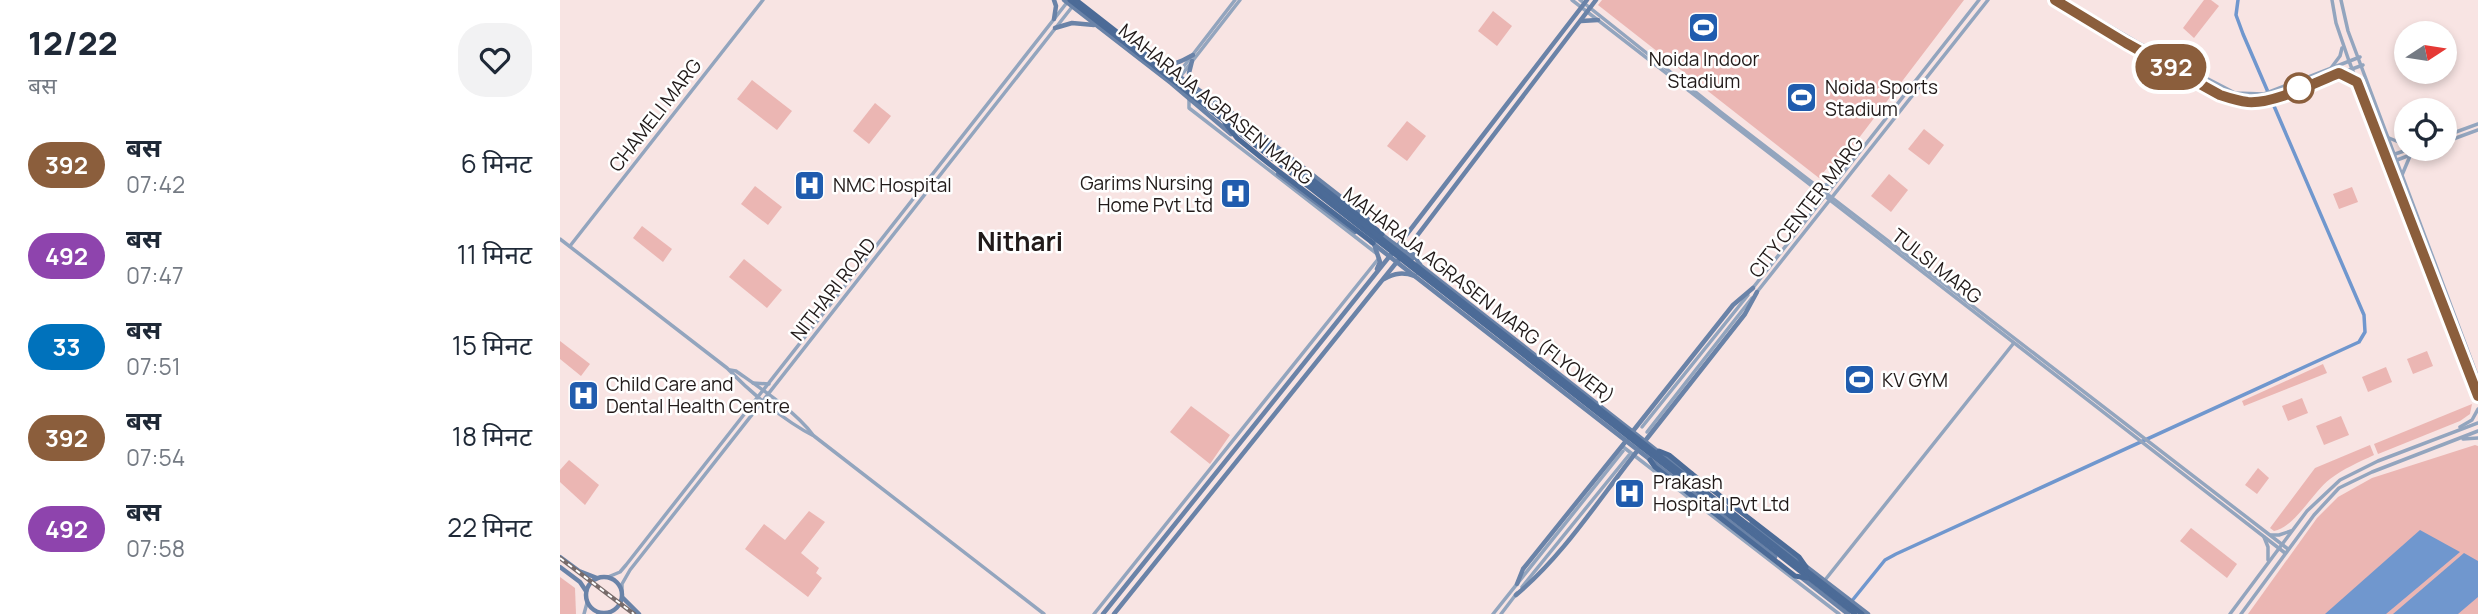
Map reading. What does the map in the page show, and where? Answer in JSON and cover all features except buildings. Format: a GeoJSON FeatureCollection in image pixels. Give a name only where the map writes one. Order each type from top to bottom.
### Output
{"type":"FeatureCollection","features":[{"type":"Feature","properties":{"kind":"main road"},"geometry":{"type":"LineString","coordinates":[[1054,0],[1054,19]]}},
{"type":"Feature","properties":{"kind":"main road"},"geometry":{"type":"LineString","coordinates":[[1114,614],[1405,252],[1596,0]]}},
{"type":"Feature","properties":{"kind":"main road","name":"MAHARAJA AGRASEN MARG"},"geometry":{"type":"LineString","coordinates":[[1071,1],[1114,24],[1158,61],[1245,122],[1364,215],[1382,234],[1421,266],[1547,364]]}},
{"type":"Feature","properties":{"kind":"main road","name":"MAHARAJA AGRASEN MARG"},"geometry":{"type":"LineString","coordinates":[[1071,1],[1340,223],[1373,243],[1396,262]]}},
{"type":"Feature","properties":{"kind":"main road","name":"MAHARAJA AGRASEN MARG (FLYOVER)"},"geometry":{"type":"LineString","coordinates":[[1071,1],[1214,108],[1811,576],[1855,614]]}},
{"type":"Feature","properties":{"kind":"main road","name":"MAHARAJA AGRASEN MARG (FLYOVER)"},"geometry":{"type":"LineString","coordinates":[[1071,1],[1811,576],[1866,613]]}},
{"type":"Feature","properties":{"kind":"main road"},"geometry":{"type":"LineString","coordinates":[[1103,614],[1398,246],[1583,3]]}},
{"type":"Feature","properties":{"kind":"main road"},"geometry":{"type":"LineString","coordinates":[[1579,21],[1598,20]]}},
{"type":"Feature","properties":{"kind":"main road"},"geometry":{"type":"LineString","coordinates":[[1055,28],[1072,23],[1099,26]]}},
{"type":"Feature","properties":{"kind":"main road"},"geometry":{"type":"LineString","coordinates":[[1158,61],[1170,65],[1192,58],[1189,79],[1193,86]]}},
{"type":"Feature","properties":{"kind":"main road"},"geometry":{"type":"LineString","coordinates":[[1214,108],[1231,116],[1382,234],[1391,238],[1406,235]]}},
{"type":"Feature","properties":{"kind":"main road"},"geometry":{"type":"LineString","coordinates":[[1225,123],[1237,138],[1373,243],[1378,256],[1374,276]]}},
{"type":"Feature","properties":{"kind":"main road"},"geometry":{"type":"LineString","coordinates":[[1416,236],[1412,253],[1416,261]]}},
{"type":"Feature","properties":{"kind":"main road"},"geometry":{"type":"LineString","coordinates":[[1396,262],[1541,373],[1624,446],[1638,450],[1848,614]]}},
{"type":"Feature","properties":{"kind":"main road"},"geometry":{"type":"LineString","coordinates":[[1381,281],[1392,274],[1404,273],[1419,278]]}},
{"type":"Feature","properties":{"kind":"main road"},"geometry":{"type":"LineString","coordinates":[[1633,431],[1733,305],[1755,290]]}},
{"type":"Feature","properties":{"kind":"main road"},"geometry":{"type":"LineString","coordinates":[[1645,441],[1745,314],[1755,290]]}},
{"type":"Feature","properties":{"kind":"main road"},"geometry":{"type":"LineString","coordinates":[[1541,373],[1547,364],[1866,613]]}},
{"type":"Feature","properties":{"kind":"main road"},"geometry":{"type":"LineString","coordinates":[[1517,584],[1523,569],[1624,446]]}},
{"type":"Feature","properties":{"kind":"main road"},"geometry":{"type":"LineString","coordinates":[[1516,595],[1535,579],[1552,559],[1631,455],[1638,450]]}},
{"type":"Feature","properties":{"kind":"main road"},"geometry":{"type":"LineString","coordinates":[[1659,451],[1799,557],[1811,576]]}},
{"type":"Feature","properties":{"kind":"main road"},"geometry":{"type":"LineString","coordinates":[[1650,460],[1655,467],[1795,576],[1811,576]]}},
{"type":"Feature","properties":{"kind":"main road"},"geometry":{"type":"LineString","coordinates":[[1690,491],[1697,482]]}},
{"type":"Feature","properties":{"kind":"main road"},"geometry":{"type":"LineString","coordinates":[[560,557],[579,571],[597,578],[608,577],[619,585],[622,594],[639,614]]}},
{"type":"Feature","properties":{"kind":"main road"},"geometry":{"type":"LineString","coordinates":[[560,567],[586,591]]}},
{"type":"Feature","properties":{"kind":"main road"},"geometry":{"type":"LineString","coordinates":[[597,578],[590,583],[586,591],[587,603],[599,614],[620,614]]}},
{"type":"Feature","properties":{"kind":"main road"},"geometry":{"type":"LineString","coordinates":[[612,612],[617,608],[622,594]]}},
{"type":"Feature","properties":{"kind":"street","name":"CHAMELI MARG"},"geometry":{"type":"LineString","coordinates":[[570,246],[763,0]]}},
{"type":"Feature","properties":{"kind":"street"},"geometry":{"type":"LineString","coordinates":[[1179,76],[1238,0]]}},
{"type":"Feature","properties":{"kind":"street","name":"TULSI MARG"},"geometry":{"type":"LineString","coordinates":[[1572,0],[1583,3],[1598,20],[2286,551]]}},
{"type":"Feature","properties":{"kind":"street","name":"CITY CENTER MARG"},"geometry":{"type":"LineString","coordinates":[[1647,432],[1816,205],[1979,0]]}},
{"type":"Feature","properties":{"kind":"street","name":"CITY CENTER MARG"},"geometry":{"type":"LineString","coordinates":[[1642,427],[1824,207],[1988,0]]}},
{"type":"Feature","properties":{"kind":"street"},"geometry":{"type":"LineString","coordinates":[[2054,0],[2126,43],[2234,100],[2266,100],[2362,65]]}},
{"type":"Feature","properties":{"kind":"street"},"geometry":{"type":"LineString","coordinates":[[2065,0],[2137,42],[2235,93],[2264,94],[2360,57]]}},
{"type":"Feature","properties":{"kind":"street"},"geometry":{"type":"LineString","coordinates":[[2332,0],[2342,43],[2478,396]]}},
{"type":"Feature","properties":{"kind":"street"},"geometry":{"type":"LineString","coordinates":[[2342,0],[2348,31],[2394,152]]}},
{"type":"Feature","properties":{"kind":"street"},"geometry":{"type":"LineString","coordinates":[[963,141],[1054,19],[1071,1]]}},
{"type":"Feature","properties":{"kind":"street","name":"NITHARI ROAD"},"geometry":{"type":"LineString","coordinates":[[608,577],[620,572],[626,565],[863,264],[1055,28],[1071,1]]}},
{"type":"Feature","properties":{"kind":"street","name":"TULSI MARG"},"geometry":{"type":"LineString","coordinates":[[1588,10],[1721,114]]}},
{"type":"Feature","properties":{"kind":"street"},"geometry":{"type":"LineString","coordinates":[[2329,69],[2340,56],[2342,43]]}},
{"type":"Feature","properties":{"kind":"street"},"geometry":{"type":"LineString","coordinates":[[2339,73],[2357,82]]}},
{"type":"Feature","properties":{"kind":"street"},"geometry":{"type":"LineString","coordinates":[[2203,85],[2207,79]]}},
{"type":"Feature","properties":{"kind":"street"},"geometry":{"type":"LineString","coordinates":[[1094,614],[1378,256],[1189,108],[1189,97]]}},
{"type":"Feature","properties":{"kind":"street"},"geometry":{"type":"LineString","coordinates":[[2457,132],[2478,124]]}},
{"type":"Feature","properties":{"kind":"street"},"geometry":{"type":"LineString","coordinates":[[2457,138],[2478,130]]}},
{"type":"Feature","properties":{"kind":"street"},"geometry":{"type":"LineString","coordinates":[[2388,137],[2394,141]]}},
{"type":"Feature","properties":{"kind":"street","name":"NITHARI ROAD"},"geometry":{"type":"LineString","coordinates":[[622,594],[622,584],[630,570],[963,141]]}},
{"type":"Feature","properties":{"kind":"street"},"geometry":{"type":"LineString","coordinates":[[2397,161],[2478,378]]}},
{"type":"Feature","properties":{"kind":"street"},"geometry":{"type":"LineString","coordinates":[[2402,175],[2408,161]]}},
{"type":"Feature","properties":{"kind":"street"},"geometry":{"type":"LineString","coordinates":[[1816,205],[1815,186],[1835,181]]}},
{"type":"Feature","properties":{"kind":"street","name":"TULSI MARG"},"geometry":{"type":"LineString","coordinates":[[1831,198],[1837,206],[2016,341]]}},
{"type":"Feature","properties":{"kind":"street"},"geometry":{"type":"LineString","coordinates":[[1824,207],[1837,206]]}},
{"type":"Feature","properties":{"kind":"street"},"geometry":{"type":"LineString","coordinates":[[560,239],[730,370],[748,388],[775,402],[806,426],[814,436]]}},
{"type":"Feature","properties":{"kind":"street"},"geometry":{"type":"LineString","coordinates":[[1825,580],[2016,341]]}},
{"type":"Feature","properties":{"kind":"street"},"geometry":{"type":"LineString","coordinates":[[730,370],[736,371],[763,392],[772,407],[814,436],[1044,614]]}},
{"type":"Feature","properties":{"kind":"street"},"geometry":{"type":"LineString","coordinates":[[751,383],[769,384]]}},
{"type":"Feature","properties":{"kind":"street"},"geometry":{"type":"LineString","coordinates":[[774,387],[775,402]]}},
{"type":"Feature","properties":{"kind":"street"},"geometry":{"type":"LineString","coordinates":[[748,388],[752,406]]}},
{"type":"Feature","properties":{"kind":"street"},"geometry":{"type":"LineString","coordinates":[[757,409],[772,407]]}},
{"type":"Feature","properties":{"kind":"street"},"geometry":{"type":"LineString","coordinates":[[2452,432],[2472,420],[2478,409]]}},
{"type":"Feature","properties":{"kind":"street"},"geometry":{"type":"LineString","coordinates":[[2230,614],[2291,531],[2319,498],[2340,480],[2360,469],[2478,424]]}},
{"type":"Feature","properties":{"kind":"street"},"geometry":{"type":"LineString","coordinates":[[2241,614],[2314,515],[2349,482],[2478,431]]}},
{"type":"Feature","properties":{"kind":"street"},"geometry":{"type":"LineString","coordinates":[[2455,440],[2478,438]]}},
{"type":"Feature","properties":{"kind":"street"},"geometry":{"type":"LineString","coordinates":[[1624,446],[1631,455],[1839,614]]}},
{"type":"Feature","properties":{"kind":"street"},"geometry":{"type":"LineString","coordinates":[[2267,562],[2267,536],[2279,536],[2291,531]]}},
{"type":"Feature","properties":{"kind":"street"},"geometry":{"type":"LineString","coordinates":[[1493,614],[1517,584]]}},
{"type":"Feature","properties":{"kind":"street"},"geometry":{"type":"LineString","coordinates":[[1500,614],[1516,595]]}},
{"type":"Feature","properties":{"kind":"street"},"geometry":{"type":"LineString","coordinates":[[584,614],[587,603]]}},
{"type":"Feature","properties":{"kind":"shaded area","name":"Noida Sports Stadium"},"geometry":{"type":"Polygon","coordinates":[[[1602,0],[1964,0],[1833,172],[1827,168],[1819,178],[1598,5],[1602,0]]]}},
{"type":"Feature","properties":{"kind":"shaded area"},"geometry":{"type":"Polygon","coordinates":[[[2204,0],[2211,0],[2219,6],[2194,38],[2183,28],[2204,0]]]}},
{"type":"Feature","properties":{"kind":"shaded area"},"geometry":{"type":"Polygon","coordinates":[[[1493,11],[1512,26],[1497,46],[1478,31],[1493,11]]]}},
{"type":"Feature","properties":{"kind":"shaded area"},"geometry":{"type":"Polygon","coordinates":[[[752,80],[792,111],[777,130],[737,99],[752,80]]]}},
{"type":"Feature","properties":{"kind":"shaded area"},"geometry":{"type":"Polygon","coordinates":[[[875,103],[891,116],[869,144],[853,131],[875,103]]]}},
{"type":"Feature","properties":{"kind":"shaded area"},"geometry":{"type":"Polygon","coordinates":[[[1407,121],[1426,136],[1407,161],[1387,146],[1407,121]]]}},
{"type":"Feature","properties":{"kind":"shaded area"},"geometry":{"type":"Polygon","coordinates":[[[1924,129],[1944,145],[1929,165],[1908,149],[1924,129]]]}},
{"type":"Feature","properties":{"kind":"shaded area"},"geometry":{"type":"Polygon","coordinates":[[[1889,174],[1908,190],[1891,212],[1871,196],[1889,174]]]}},
{"type":"Feature","properties":{"kind":"shaded area"},"geometry":{"type":"Polygon","coordinates":[[[755,186],[782,207],[768,225],[741,204],[755,186]]]}},
{"type":"Feature","properties":{"kind":"shaded area"},"geometry":{"type":"Polygon","coordinates":[[[2352,187],[2358,202],[2339,209],[2333,194],[2352,187]]]}},
{"type":"Feature","properties":{"kind":"shaded area"},"geometry":{"type":"Polygon","coordinates":[[[642,226],[672,249],[663,262],[633,238],[642,226]]]}},
{"type":"Feature","properties":{"kind":"shaded area"},"geometry":{"type":"Polygon","coordinates":[[[744,259],[782,290],[767,308],[729,277],[744,259]]]}},
{"type":"Feature","properties":{"kind":"shaded area"},"geometry":{"type":"Polygon","coordinates":[[[560,341],[590,364],[581,376],[560,359],[560,341]]]}},
{"type":"Feature","properties":{"kind":"shaded area"},"geometry":{"type":"Polygon","coordinates":[[[2427,351],[2433,366],[2413,374],[2407,359],[2427,351]]]}},
{"type":"Feature","properties":{"kind":"shaded area"},"geometry":{"type":"Polygon","coordinates":[[[2323,364],[2327,373],[2244,406],[2242,401],[2323,364]]]}},
{"type":"Feature","properties":{"kind":"shaded area"},"geometry":{"type":"Polygon","coordinates":[[[2386,367],[2392,382],[2368,392],[2362,377],[2386,367]]]}},
{"type":"Feature","properties":{"kind":"shaded area"},"geometry":{"type":"Polygon","coordinates":[[[2302,398],[2308,413],[2288,421],[2282,406],[2302,398]]]}},
{"type":"Feature","properties":{"kind":"shaded area"},"geometry":{"type":"Polygon","coordinates":[[[2472,404],[2470,414],[2460,421],[2378,454],[2374,444],[2472,404]]]}},
{"type":"Feature","properties":{"kind":"shaded area"},"geometry":{"type":"Polygon","coordinates":[[[1191,406],[1230,435],[1210,464],[1170,432],[1191,406]]]}},
{"type":"Feature","properties":{"kind":"shaded area"},"geometry":{"type":"Polygon","coordinates":[[[2341,416],[2349,435],[2324,445],[2316,426],[2341,416]]]}},
{"type":"Feature","properties":{"kind":"shaded area"},"geometry":{"type":"Polygon","coordinates":[[[2370,445],[2374,455],[2330,479],[2289,523],[2274,531],[2270,528],[2315,468],[2370,445]]]}},
{"type":"Feature","properties":{"kind":"shaded area"},"geometry":{"type":"Polygon","coordinates":[[[2478,446],[2478,614],[2248,614],[2317,518],[2338,497],[2372,478],[2478,446]]]}},
{"type":"Feature","properties":{"kind":"shaded area"},"geometry":{"type":"Polygon","coordinates":[[[569,460],[599,485],[585,505],[560,482],[560,470],[569,460]]]}},
{"type":"Feature","properties":{"kind":"shaded area"},"geometry":{"type":"Polygon","coordinates":[[[2258,468],[2269,478],[2257,494],[2245,485],[2258,468]]]}},
{"type":"Feature","properties":{"kind":"shaded area"},"geometry":{"type":"Polygon","coordinates":[[[809,511],[825,522],[801,553],[819,568],[816,573],[822,578],[808,597],[745,549],[764,524],[785,540],[809,511]]]}},
{"type":"Feature","properties":{"kind":"shaded area"},"geometry":{"type":"Polygon","coordinates":[[[2191,528],[2237,564],[2227,578],[2180,541],[2191,528]]]}},
{"type":"Feature","properties":{"kind":"shaded area"},"geometry":{"type":"Polygon","coordinates":[[[560,577],[575,588],[576,614],[560,614],[560,577]]]}},
{"type":"Feature","properties":{"kind":"water"},"geometry":{"type":"Polygon","coordinates":[[[2420,530],[2460,552],[2386,614],[2325,614],[2420,530]]]}},
{"type":"Feature","properties":{"kind":"water"},"geometry":{"type":"Polygon","coordinates":[[[2464,553],[2478,561],[2478,597],[2458,614],[2393,614],[2464,553]]]}},
{"type":"Feature","properties":{"kind":"waterway"},"geometry":{"type":"LineString","coordinates":[[1851,602],[1885,560],[1896,554],[2359,342],[2365,332],[2364,315],[2243,34],[2236,15],[2238,0]]}},
{"type":"Feature","properties":{"kind":"railway"},"geometry":{"type":"LineString","coordinates":[[560,558],[634,614]]}},
{"type":"Feature","properties":{"kind":"bus line","name":"392"},"geometry":{"type":"LineString","coordinates":[[2055,0],[2126,43],[2220,95],[2234,100],[2266,100],[2339,73],[2357,82],[2478,396]]}},
{"type":"Feature","properties":{"kind":"place","name":"Noida Indoor Stadium"},"geometry":{"type":"Point","coordinates":[1704,28]}},
{"type":"Feature","properties":{"kind":"place","name":"Noida Sports Stadium"},"geometry":{"type":"Point","coordinates":[1802,98]}},
{"type":"Feature","properties":{"kind":"place","name":"NMC Hospital"},"geometry":{"type":"Point","coordinates":[810,185]}},
{"type":"Feature","properties":{"kind":"place","name":"Garims Nursing Home Pvt Ltd"},"geometry":{"type":"Point","coordinates":[1236,194]}},
{"type":"Feature","properties":{"kind":"place","name":"KV GYM"},"geometry":{"type":"Point","coordinates":[1859,380]}},
{"type":"Feature","properties":{"kind":"place","name":"Child Care and Dental Health Centre"},"geometry":{"type":"Point","coordinates":[583,395]}},
{"type":"Feature","properties":{"kind":"place","name":"Prakash Hospital Pvt Ltd"},"geometry":{"type":"Point","coordinates":[1630,493]}},
{"type":"Feature","properties":{"kind":"district","name":"Nithari"},"geometry":{"type":"Point","coordinates":[1020,242]}}]}
